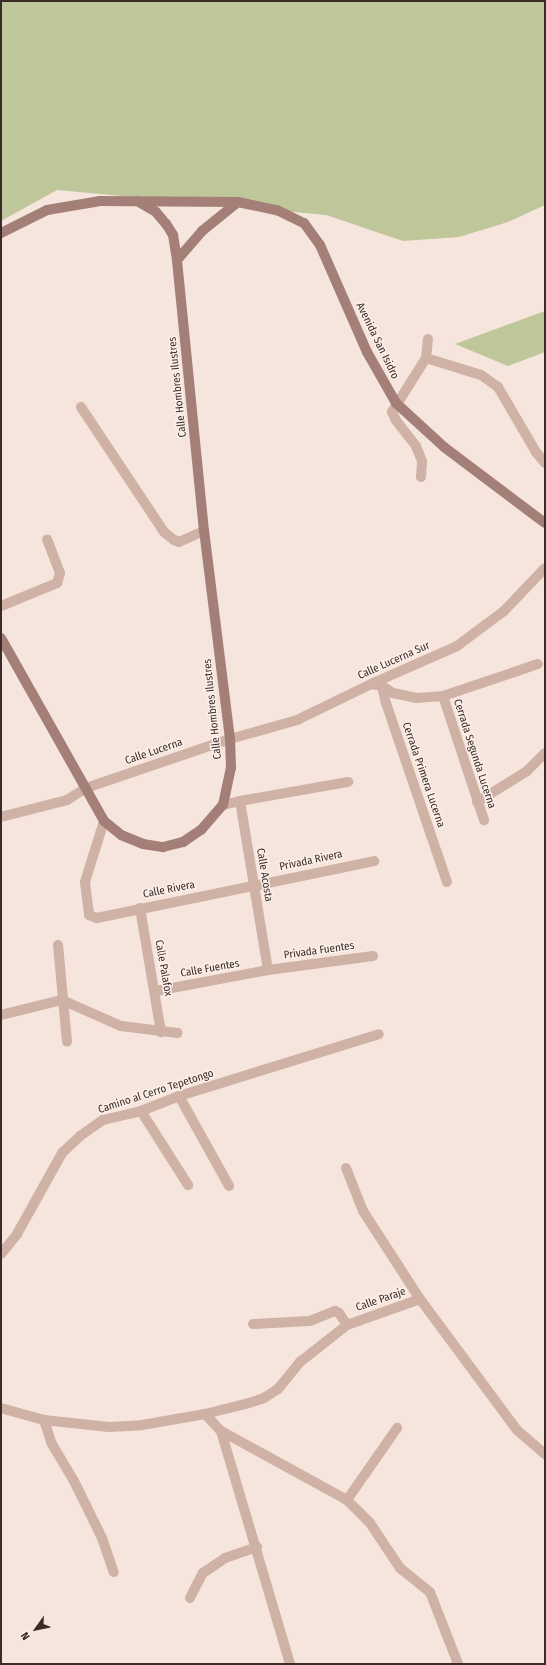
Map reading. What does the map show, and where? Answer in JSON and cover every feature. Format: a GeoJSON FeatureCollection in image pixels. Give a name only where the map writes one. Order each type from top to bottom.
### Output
{"type":"FeatureCollection","features":[{"type":"Feature","properties":{"kind":"main road","name":"Avenida San Isidro"},"geometry":{"type":"LineString","coordinates":[[1,233],[47,210],[69,205],[100,201],[238,202],[277,210],[304,224],[320,245],[367,352],[396,403],[444,447],[545,524]]}},
{"type":"Feature","properties":{"kind":"main road","name":"Calle Hombres Ilustres"},"geometry":{"type":"LineString","coordinates":[[1,638],[104,821],[121,835],[143,844],[163,847],[183,842],[201,830],[223,805],[231,767],[230,739],[204,531],[177,260],[173,235],[166,224],[156,212],[137,201]]}},
{"type":"Feature","properties":{"kind":"main road"},"geometry":{"type":"LineString","coordinates":[[177,260],[202,231],[238,202]]}},
{"type":"Feature","properties":{"kind":"street"},"geometry":{"type":"LineString","coordinates":[[422,477],[422,461],[416,446],[396,420],[392,412],[396,403],[426,358],[428,339]]}},
{"type":"Feature","properties":{"kind":"street"},"geometry":{"type":"LineString","coordinates":[[426,358],[481,375],[498,387],[536,452],[545,462]]}},
{"type":"Feature","properties":{"kind":"street"},"geometry":{"type":"LineString","coordinates":[[81,407],[164,532],[179,542],[204,531]]}},
{"type":"Feature","properties":{"kind":"street"},"geometry":{"type":"LineString","coordinates":[[1,606],[57,583],[60,573],[47,539]]}},
{"type":"Feature","properties":{"kind":"street","name":"Calle Lucerna Sur"},"geometry":{"type":"LineString","coordinates":[[230,739],[297,720],[371,684],[458,646],[504,611],[545,568]]}},
{"type":"Feature","properties":{"kind":"street"},"geometry":{"type":"LineString","coordinates":[[371,684],[382,686],[393,693],[416,698],[442,696],[538,664]]}},
{"type":"Feature","properties":{"kind":"street","name":"Cerrada Primera Lucerna"},"geometry":{"type":"LineString","coordinates":[[382,686],[386,703],[447,882]]}},
{"type":"Feature","properties":{"kind":"street","name":"Cerrada Segunda Lucerna"},"geometry":{"type":"LineString","coordinates":[[442,696],[484,820]]}},
{"type":"Feature","properties":{"kind":"street","name":"Calle Lucerna"},"geometry":{"type":"LineString","coordinates":[[86,788],[230,739]]}},
{"type":"Feature","properties":{"kind":"street"},"geometry":{"type":"LineString","coordinates":[[477,802],[527,771],[545,753]]}},
{"type":"Feature","properties":{"kind":"street"},"geometry":{"type":"LineString","coordinates":[[223,805],[348,782]]}},
{"type":"Feature","properties":{"kind":"street"},"geometry":{"type":"LineString","coordinates":[[1,817],[67,800],[86,788]]}},
{"type":"Feature","properties":{"kind":"street","name":"Calle Acosta"},"geometry":{"type":"LineString","coordinates":[[240,801],[268,970]]}},
{"type":"Feature","properties":{"kind":"street","name":"Calle Rivera"},"geometry":{"type":"LineString","coordinates":[[104,821],[84,882],[89,915],[97,918],[140,908],[254,886]]}},
{"type":"Feature","properties":{"kind":"street","name":"Privada Rivera"},"geometry":{"type":"LineString","coordinates":[[254,886],[374,861]]}},
{"type":"Feature","properties":{"kind":"street","name":"Calle Palafox"},"geometry":{"type":"LineString","coordinates":[[140,908],[156,991],[161,1032]]}},
{"type":"Feature","properties":{"kind":"street"},"geometry":{"type":"LineString","coordinates":[[58,945],[67,1042]]}},
{"type":"Feature","properties":{"kind":"street","name":"Privada Fuentes"},"geometry":{"type":"LineString","coordinates":[[268,970],[373,956]]}},
{"type":"Feature","properties":{"kind":"street","name":"Calle Fuentes"},"geometry":{"type":"LineString","coordinates":[[156,991],[268,970]]}},
{"type":"Feature","properties":{"kind":"street"},"geometry":{"type":"LineString","coordinates":[[1,1015],[62,1000],[121,1026],[178,1033]]}},
{"type":"Feature","properties":{"kind":"street","name":"Camino al Cerro Tepetongo"},"geometry":{"type":"LineString","coordinates":[[1,1254],[17,1234],[62,1152],[103,1120],[141,1111],[178,1096],[378,1034]]}},
{"type":"Feature","properties":{"kind":"street"},"geometry":{"type":"LineString","coordinates":[[178,1096],[229,1186]]}},
{"type":"Feature","properties":{"kind":"street"},"geometry":{"type":"LineString","coordinates":[[141,1111],[188,1185]]}},
{"type":"Feature","properties":{"kind":"street"},"geometry":{"type":"LineString","coordinates":[[346,1168],[362,1211],[420,1299]]}},
{"type":"Feature","properties":{"kind":"street","name":"Calle Paraje"},"geometry":{"type":"LineString","coordinates":[[1,1408],[44,1420],[109,1427],[142,1426],[205,1414],[264,1398],[278,1389],[300,1362],[347,1325],[420,1299],[517,1430],[545,1454]]}},
{"type":"Feature","properties":{"kind":"street"},"geometry":{"type":"LineString","coordinates":[[253,1324],[310,1321],[334,1311],[339,1313],[347,1325]]}},
{"type":"Feature","properties":{"kind":"street"},"geometry":{"type":"LineString","coordinates":[[205,1414],[221,1431],[347,1500],[370,1523],[400,1568],[430,1592],[458,1664]]}},
{"type":"Feature","properties":{"kind":"street"},"geometry":{"type":"LineString","coordinates":[[44,1420],[52,1444],[74,1481],[102,1538],[114,1572]]}},
{"type":"Feature","properties":{"kind":"street"},"geometry":{"type":"LineString","coordinates":[[347,1500],[397,1428]]}},
{"type":"Feature","properties":{"kind":"street"},"geometry":{"type":"LineString","coordinates":[[221,1431],[258,1547],[290,1664]]}},
{"type":"Feature","properties":{"kind":"street"},"geometry":{"type":"LineString","coordinates":[[190,1598],[203,1573],[225,1558],[258,1547]]}},
{"type":"Feature","properties":{"kind":"green space"},"geometry":{"type":"Polygon","coordinates":[[[1,1],[545,1],[545,205],[508,222],[459,237],[403,241],[326,215],[57,190],[1,221],[1,1]]]}},
{"type":"Feature","properties":{"kind":"green space"},"geometry":{"type":"Polygon","coordinates":[[[545,311],[545,352],[508,366],[455,344],[545,311]]]}}]}
